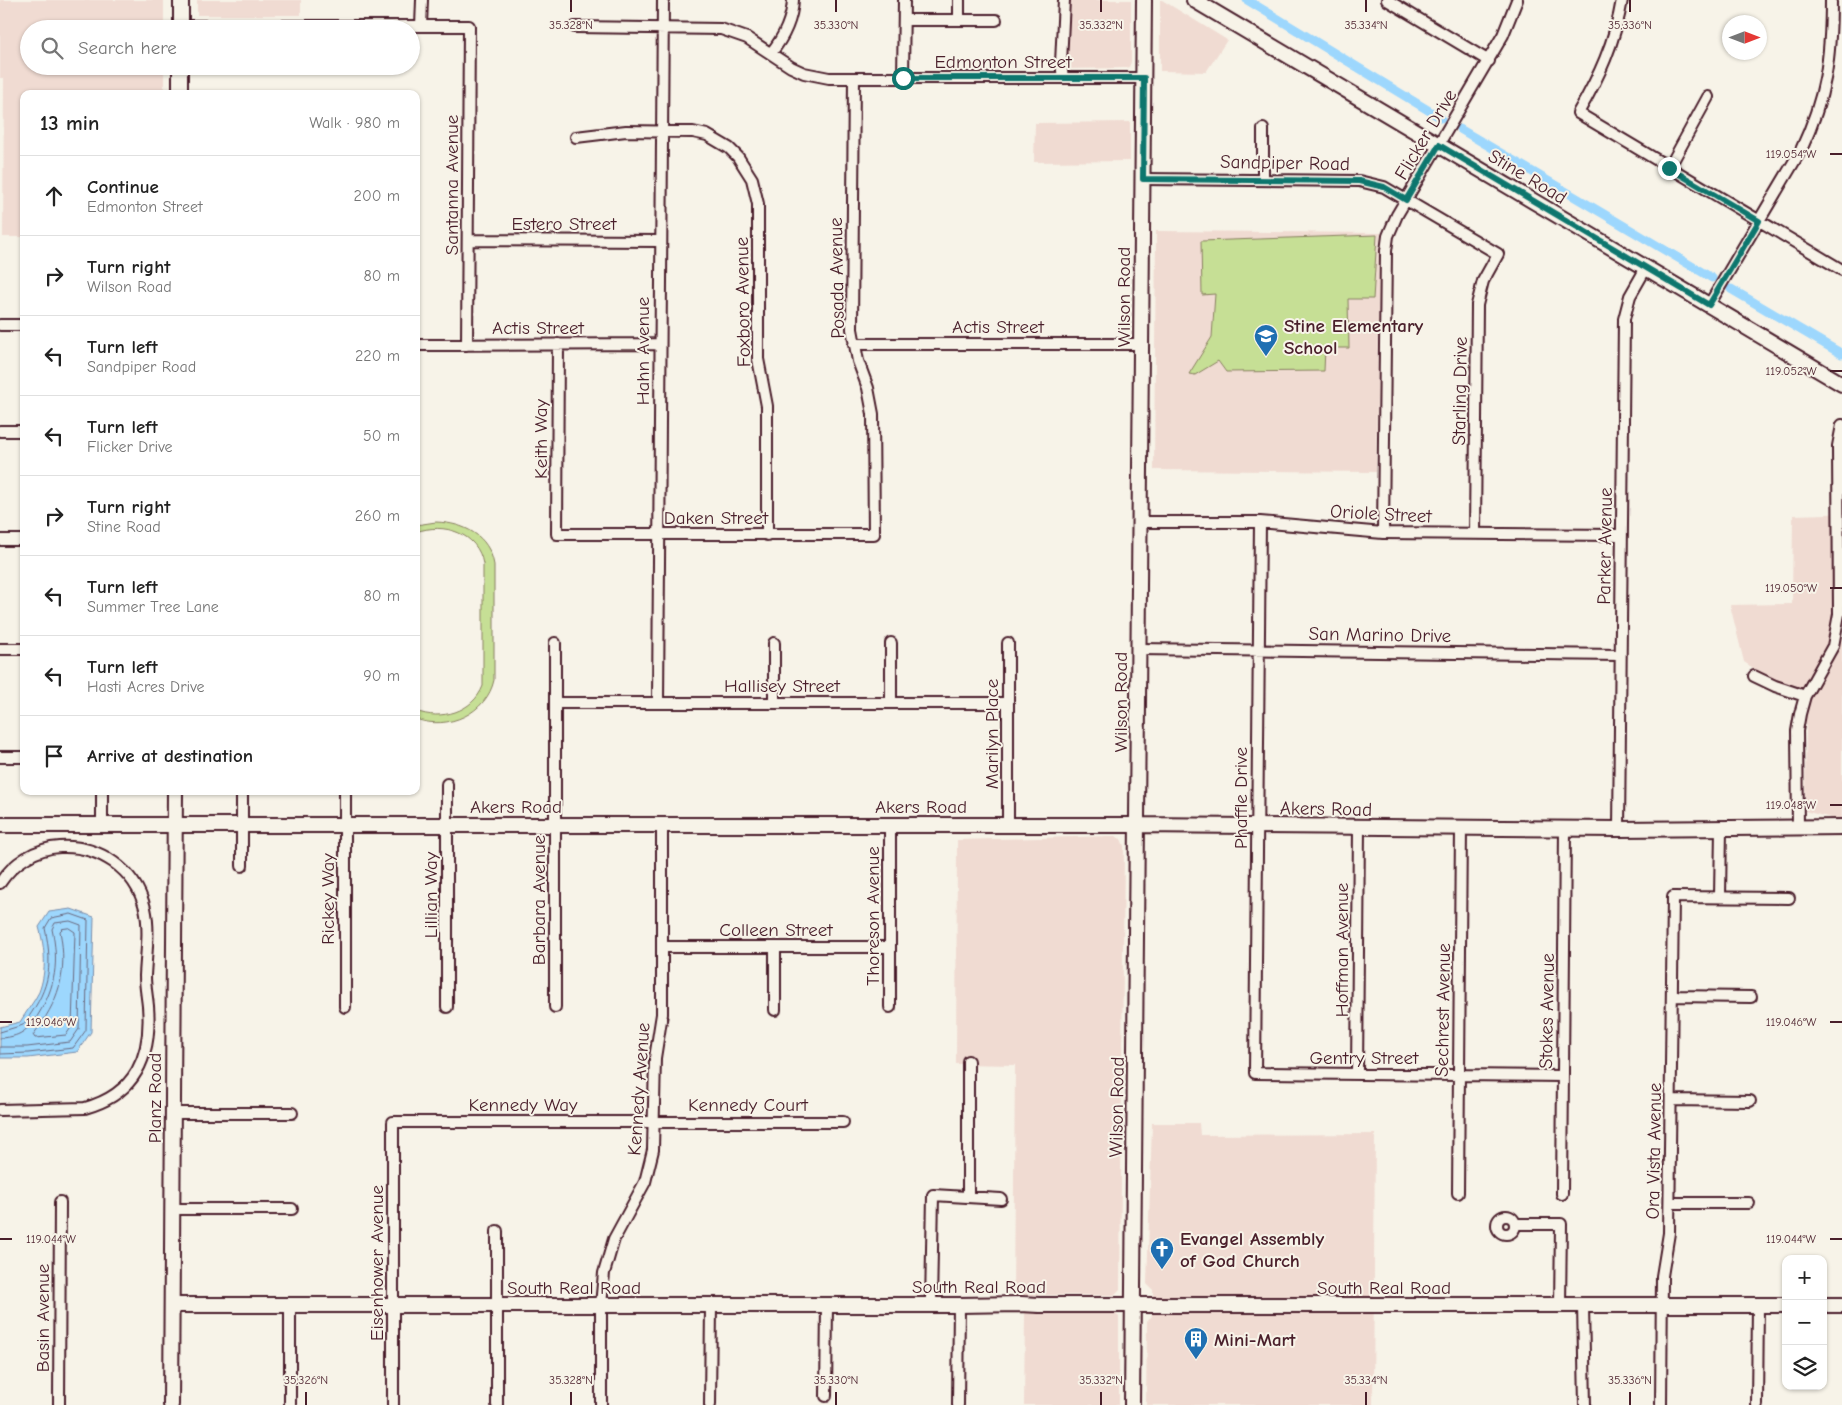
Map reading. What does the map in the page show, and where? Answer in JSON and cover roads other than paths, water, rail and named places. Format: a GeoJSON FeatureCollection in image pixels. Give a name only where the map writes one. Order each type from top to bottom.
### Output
{"type":"FeatureCollection","features":[{"type":"Feature","properties":{"kind":"street"},"geometry":{"type":"LineString","coordinates":[[181,0],[181,20]]}},
{"type":"Feature","properties":{"kind":"street"},"geometry":{"type":"LineString","coordinates":[[422,0],[422,26]]}},
{"type":"Feature","properties":{"kind":"street","name":"Hahn Avenue"},"geometry":{"type":"LineString","coordinates":[[658,703],[663,0]]}},
{"type":"Feature","properties":{"kind":"street"},"geometry":{"type":"LineString","coordinates":[[771,53],[790,22],[793,0]]}},
{"type":"Feature","properties":{"kind":"street"},"geometry":{"type":"LineString","coordinates":[[903,78],[904,0]]}},
{"type":"Feature","properties":{"kind":"street"},"geometry":{"type":"LineString","coordinates":[[959,0],[959,20]]}},
{"type":"Feature","properties":{"kind":"street"},"geometry":{"type":"LineString","coordinates":[[1063,78],[1061,63],[1064,0]]}},
{"type":"Feature","properties":{"kind":"street","name":"Wilson Road"},"geometry":{"type":"LineString","coordinates":[[1132,1405],[1144,0]]}},
{"type":"Feature","properties":{"kind":"street","name":"Stine Road"},"geometry":{"type":"LineString","coordinates":[[1194,0],[1842,384]]}},
{"type":"Feature","properties":{"kind":"street"},"geometry":{"type":"LineString","coordinates":[[1387,0],[1404,4],[1489,61]]}},
{"type":"Feature","properties":{"kind":"street","name":"Flicker Drive"},"geometry":{"type":"LineString","coordinates":[[1383,533],[1386,251],[1393,223],[1504,35],[1517,0]]}},
{"type":"Feature","properties":{"kind":"street"},"geometry":{"type":"LineString","coordinates":[[1622,0],[1614,37],[1606,60],[1578,113],[1842,270]]}},
{"type":"Feature","properties":{"kind":"street"},"geometry":{"type":"LineString","coordinates":[[1709,305],[1801,150],[1818,109],[1828,65],[1831,0]]}},
{"type":"Feature","properties":{"kind":"street"},"geometry":{"type":"LineString","coordinates":[[904,20],[996,20]]}},
{"type":"Feature","properties":{"kind":"street","name":"Santanna Avenue"},"geometry":{"type":"LineString","coordinates":[[422,26],[469,26],[467,344]]}},
{"type":"Feature","properties":{"kind":"street","name":"Edmonton Street"},"geometry":{"type":"LineString","coordinates":[[575,27],[721,30],[747,38],[791,67],[804,73],[829,78],[1144,78]]}},
{"type":"Feature","properties":{"kind":"street"},"geometry":{"type":"LineString","coordinates":[[180,75],[180,90]]}},
{"type":"Feature","properties":{"kind":"street","name":"Posada Avenue"},"geometry":{"type":"LineString","coordinates":[[854,78],[852,330],[858,361],[868,388],[873,414],[874,534]]}},
{"type":"Feature","properties":{"kind":"street"},"geometry":{"type":"LineString","coordinates":[[1669,168],[1708,96]]}},
{"type":"Feature","properties":{"kind":"street"},"geometry":{"type":"LineString","coordinates":[[1263,129],[1263,180]]}},
{"type":"Feature","properties":{"kind":"street","name":"Foxboro Avenue"},"geometry":{"type":"LineString","coordinates":[[576,136],[626,131],[662,130],[693,132],[718,141],[738,157],[746,168],[756,191],[758,204],[757,352],[767,406],[766,535]]}},
{"type":"Feature","properties":{"kind":"street","name":"Sandpiper Road"},"geometry":{"type":"LineString","coordinates":[[1143,179],[1359,181],[1384,187],[1498,254]]}},
{"type":"Feature","properties":{"kind":"street","name":"Estero Street"},"geometry":{"type":"LineString","coordinates":[[468,240],[661,241]]}},
{"type":"Feature","properties":{"kind":"street","name":"Starling Drive"},"geometry":{"type":"LineString","coordinates":[[1475,534],[1477,305],[1483,281],[1498,254]]}},
{"type":"Feature","properties":{"kind":"street","name":"Parker Avenue"},"geometry":{"type":"LineString","coordinates":[[1618,829],[1624,319],[1630,296],[1646,268]]}},
{"type":"Feature","properties":{"kind":"street"},"geometry":{"type":"LineString","coordinates":[[0,325],[20,325]]}},
{"type":"Feature","properties":{"kind":"street","name":"Keith Way"},"geometry":{"type":"LineString","coordinates":[[557,534],[558,344]]}},
{"type":"Feature","properties":{"kind":"street","name":"Actis Street"},"geometry":{"type":"LineString","coordinates":[[420,345],[660,344]]}},
{"type":"Feature","properties":{"kind":"street","name":"Actis Street"},"geometry":{"type":"LineString","coordinates":[[854,344],[1142,344]]}},
{"type":"Feature","properties":{"kind":"street"},"geometry":{"type":"LineString","coordinates":[[1798,827],[1797,731],[1800,714],[1805,696],[1826,660],[1838,630],[1840,614],[1838,446],[1842,425]]}},
{"type":"Feature","properties":{"kind":"street"},"geometry":{"type":"LineString","coordinates":[[0,431],[20,431]]}},
{"type":"Feature","properties":{"kind":"street","name":"Oriole Street"},"geometry":{"type":"LineString","coordinates":[[1140,522],[1260,522],[1383,533],[1621,535]]}},
{"type":"Feature","properties":{"kind":"street","name":"Phaffle Drive"},"geometry":{"type":"LineString","coordinates":[[1255,1073],[1260,522]]}},
{"type":"Feature","properties":{"kind":"street","name":"Daken Street"},"geometry":{"type":"LineString","coordinates":[[557,534],[874,534]]}},
{"type":"Feature","properties":{"kind":"street"},"geometry":{"type":"LineString","coordinates":[[0,540],[20,540]]}},
{"type":"Feature","properties":{"kind":"street","name":"Barbara Avenue"},"geometry":{"type":"LineString","coordinates":[[555,643],[555,1007]]}},
{"type":"Feature","properties":{"kind":"street"},"geometry":{"type":"LineString","coordinates":[[774,643],[774,703]]}},
{"type":"Feature","properties":{"kind":"street"},"geometry":{"type":"LineString","coordinates":[[891,643],[891,703]]}},
{"type":"Feature","properties":{"kind":"street","name":"Marilyn Place"},"geometry":{"type":"LineString","coordinates":[[1008,643],[1008,825]]}},
{"type":"Feature","properties":{"kind":"street"},"geometry":{"type":"LineString","coordinates":[[0,649],[20,649]]}},
{"type":"Feature","properties":{"kind":"street","name":"San Marino Drive"},"geometry":{"type":"LineString","coordinates":[[1139,649],[1620,654]]}},
{"type":"Feature","properties":{"kind":"street"},"geometry":{"type":"LineString","coordinates":[[1754,676],[1775,686],[1805,696]]}},
{"type":"Feature","properties":{"kind":"street","name":"Hallisey Street"},"geometry":{"type":"LineString","coordinates":[[555,703],[1008,703]]}},
{"type":"Feature","properties":{"kind":"street"},"geometry":{"type":"LineString","coordinates":[[0,757],[20,757]]}},
{"type":"Feature","properties":{"kind":"street","name":"Lillian Way"},"geometry":{"type":"LineString","coordinates":[[447,784],[447,1007]]}},
{"type":"Feature","properties":{"kind":"street"},"geometry":{"type":"LineString","coordinates":[[102,795],[102,825]]}},
{"type":"Feature","properties":{"kind":"street","name":"Planz Road"},"geometry":{"type":"LineString","coordinates":[[171,1405],[175,795]]}},
{"type":"Feature","properties":{"kind":"street"},"geometry":{"type":"LineString","coordinates":[[242,795],[242,866]]}},
{"type":"Feature","properties":{"kind":"street","name":"Rickey Way"},"geometry":{"type":"LineString","coordinates":[[345,795],[345,1007]]}},
{"type":"Feature","properties":{"kind":"street","name":"Akers Road"},"geometry":{"type":"LineString","coordinates":[[0,825],[1138,825],[1618,829],[1842,827]]}},
{"type":"Feature","properties":{"kind":"street","name":"Kennedy Avenue"},"geometry":{"type":"LineString","coordinates":[[601,1405],[601,1305],[604,1273],[608,1255],[622,1222],[639,1196],[650,1165],[654,1122],[655,1058],[662,1014],[662,825]]}},
{"type":"Feature","properties":{"kind":"street","name":"Thoreson Avenue"},"geometry":{"type":"LineString","coordinates":[[890,825],[890,1007]]}},
{"type":"Feature","properties":{"kind":"street","name":"Hoffman Avenue"},"geometry":{"type":"LineString","coordinates":[[1357,1074],[1359,827]]}},
{"type":"Feature","properties":{"kind":"street","name":"Sechrest Avenue"},"geometry":{"type":"LineString","coordinates":[[1458,1193],[1461,828]]}},
{"type":"Feature","properties":{"kind":"street","name":"Stokes Avenue"},"geometry":{"type":"LineString","coordinates":[[1562,1194],[1565,828]]}},
{"type":"Feature","properties":{"kind":"street"},"geometry":{"type":"LineString","coordinates":[[1721,828],[1720,897],[1789,898]]}},
{"type":"Feature","properties":{"kind":"street"},"geometry":{"type":"LineString","coordinates":[[0,883],[20,861],[42,850],[70,846],[95,852],[112,861],[128,874],[141,896],[147,920],[145,989],[148,1007],[148,1039],[136,1073],[119,1092],[109,1099],[92,1106],[73,1109],[0,1110]]}},
{"type":"Feature","properties":{"kind":"street","name":"Ora Vista Avenue"},"geometry":{"type":"LineString","coordinates":[[1661,1405],[1662,1276],[1669,1240],[1670,1203],[1673,897],[1720,897]]}},
{"type":"Feature","properties":{"kind":"street","name":"Colleen Street"},"geometry":{"type":"LineString","coordinates":[[662,947],[890,947]]}},
{"type":"Feature","properties":{"kind":"street"},"geometry":{"type":"LineString","coordinates":[[775,947],[775,1010]]}},
{"type":"Feature","properties":{"kind":"street"},"geometry":{"type":"LineString","coordinates":[[1672,996],[1751,996]]}},
{"type":"Feature","properties":{"kind":"street"},"geometry":{"type":"LineString","coordinates":[[968,1061],[968,1198]]}},
{"type":"Feature","properties":{"kind":"street","name":"Gentry Street"},"geometry":{"type":"LineString","coordinates":[[1255,1073],[1563,1076]]}},
{"type":"Feature","properties":{"kind":"street"},"geometry":{"type":"LineString","coordinates":[[1671,1100],[1750,1101]]}},
{"type":"Feature","properties":{"kind":"street"},"geometry":{"type":"LineString","coordinates":[[173,1113],[292,1113]]}},
{"type":"Feature","properties":{"kind":"street","name":"Kennedy Way"},"geometry":{"type":"LineString","coordinates":[[393,1122],[654,1122]]}},
{"type":"Feature","properties":{"kind":"street","name":"Eisenhower Avenue"},"geometry":{"type":"LineString","coordinates":[[393,1122],[393,1405]]}},
{"type":"Feature","properties":{"kind":"street","name":"Kennedy Court"},"geometry":{"type":"LineString","coordinates":[[654,1122],[843,1122]]}},
{"type":"Feature","properties":{"kind":"street"},"geometry":{"type":"LineString","coordinates":[[931,1305],[934,1195],[1001,1199]]}},
{"type":"Feature","properties":{"kind":"street","name":"Basin Avenue"},"geometry":{"type":"LineString","coordinates":[[59,1405],[60,1202]]}},
{"type":"Feature","properties":{"kind":"street"},"geometry":{"type":"LineString","coordinates":[[1670,1203],[1749,1203]]}},
{"type":"Feature","properties":{"kind":"street"},"geometry":{"type":"LineString","coordinates":[[172,1209],[292,1209]]}},
{"type":"Feature","properties":{"kind":"street"},"geometry":{"type":"LineString","coordinates":[[1516,1224],[1560,1224],[1560,1305]]}},
{"type":"Feature","properties":{"kind":"street"},"geometry":{"type":"LineString","coordinates":[[497,1231],[497,1405]]}},
{"type":"Feature","properties":{"kind":"street","name":"South Real Road"},"geometry":{"type":"LineString","coordinates":[[172,1305],[1782,1305]]}},
{"type":"Feature","properties":{"kind":"street"},"geometry":{"type":"LineString","coordinates":[[290,1305],[290,1405]]}},
{"type":"Feature","properties":{"kind":"street"},"geometry":{"type":"LineString","coordinates":[[710,1405],[711,1305]]}},
{"type":"Feature","properties":{"kind":"street"},"geometry":{"type":"LineString","coordinates":[[826,1396],[827,1305]]}},
{"type":"Feature","properties":{"kind":"street"},"geometry":{"type":"LineString","coordinates":[[958,1405],[959,1305]]}},
{"type":"Feature","properties":{"kind":"street"},"geometry":{"type":"LineString","coordinates":[[1583,1305],[1585,1405]]}},
{"type":"Feature","properties":{"kind":"street"},"geometry":{"type":"LineString","coordinates":[[1757,1405],[1758,1305]]}},
{"type":"Feature","properties":{"kind":"street"},"geometry":{"type":"LineString","coordinates":[[1827,1305],[1842,1305]]}},
{"type":"Feature","properties":{"kind":"water"},"geometry":{"type":"Polygon","coordinates":[[[71,909],[94,917],[91,1032],[77,1052],[28,1058],[0,1058],[0,1027],[20,1022],[37,996],[42,984],[44,959],[39,927],[49,912],[71,909]]]}},
{"type":"Feature","properties":{"kind":"waterway"},"geometry":{"type":"LineString","coordinates":[[1247,0],[1441,118]]}},
{"type":"Feature","properties":{"kind":"waterway"},"geometry":{"type":"LineString","coordinates":[[1460,129],[1712,278]]}},
{"type":"Feature","properties":{"kind":"waterway"},"geometry":{"type":"LineString","coordinates":[[1731,289],[1842,354]]}},
{"type":"Feature","properties":{"kind":"place","name":"Stine Elementary School"},"geometry":{"type":"Point","coordinates":[1266,357]}},
{"type":"Feature","properties":{"kind":"place","name":"Evangel Assembly of God Church"},"geometry":{"type":"Point","coordinates":[1162,1270]}},
{"type":"Feature","properties":{"kind":"place","name":"Mini-Mart"},"geometry":{"type":"Point","coordinates":[1196,1360]}}]}
